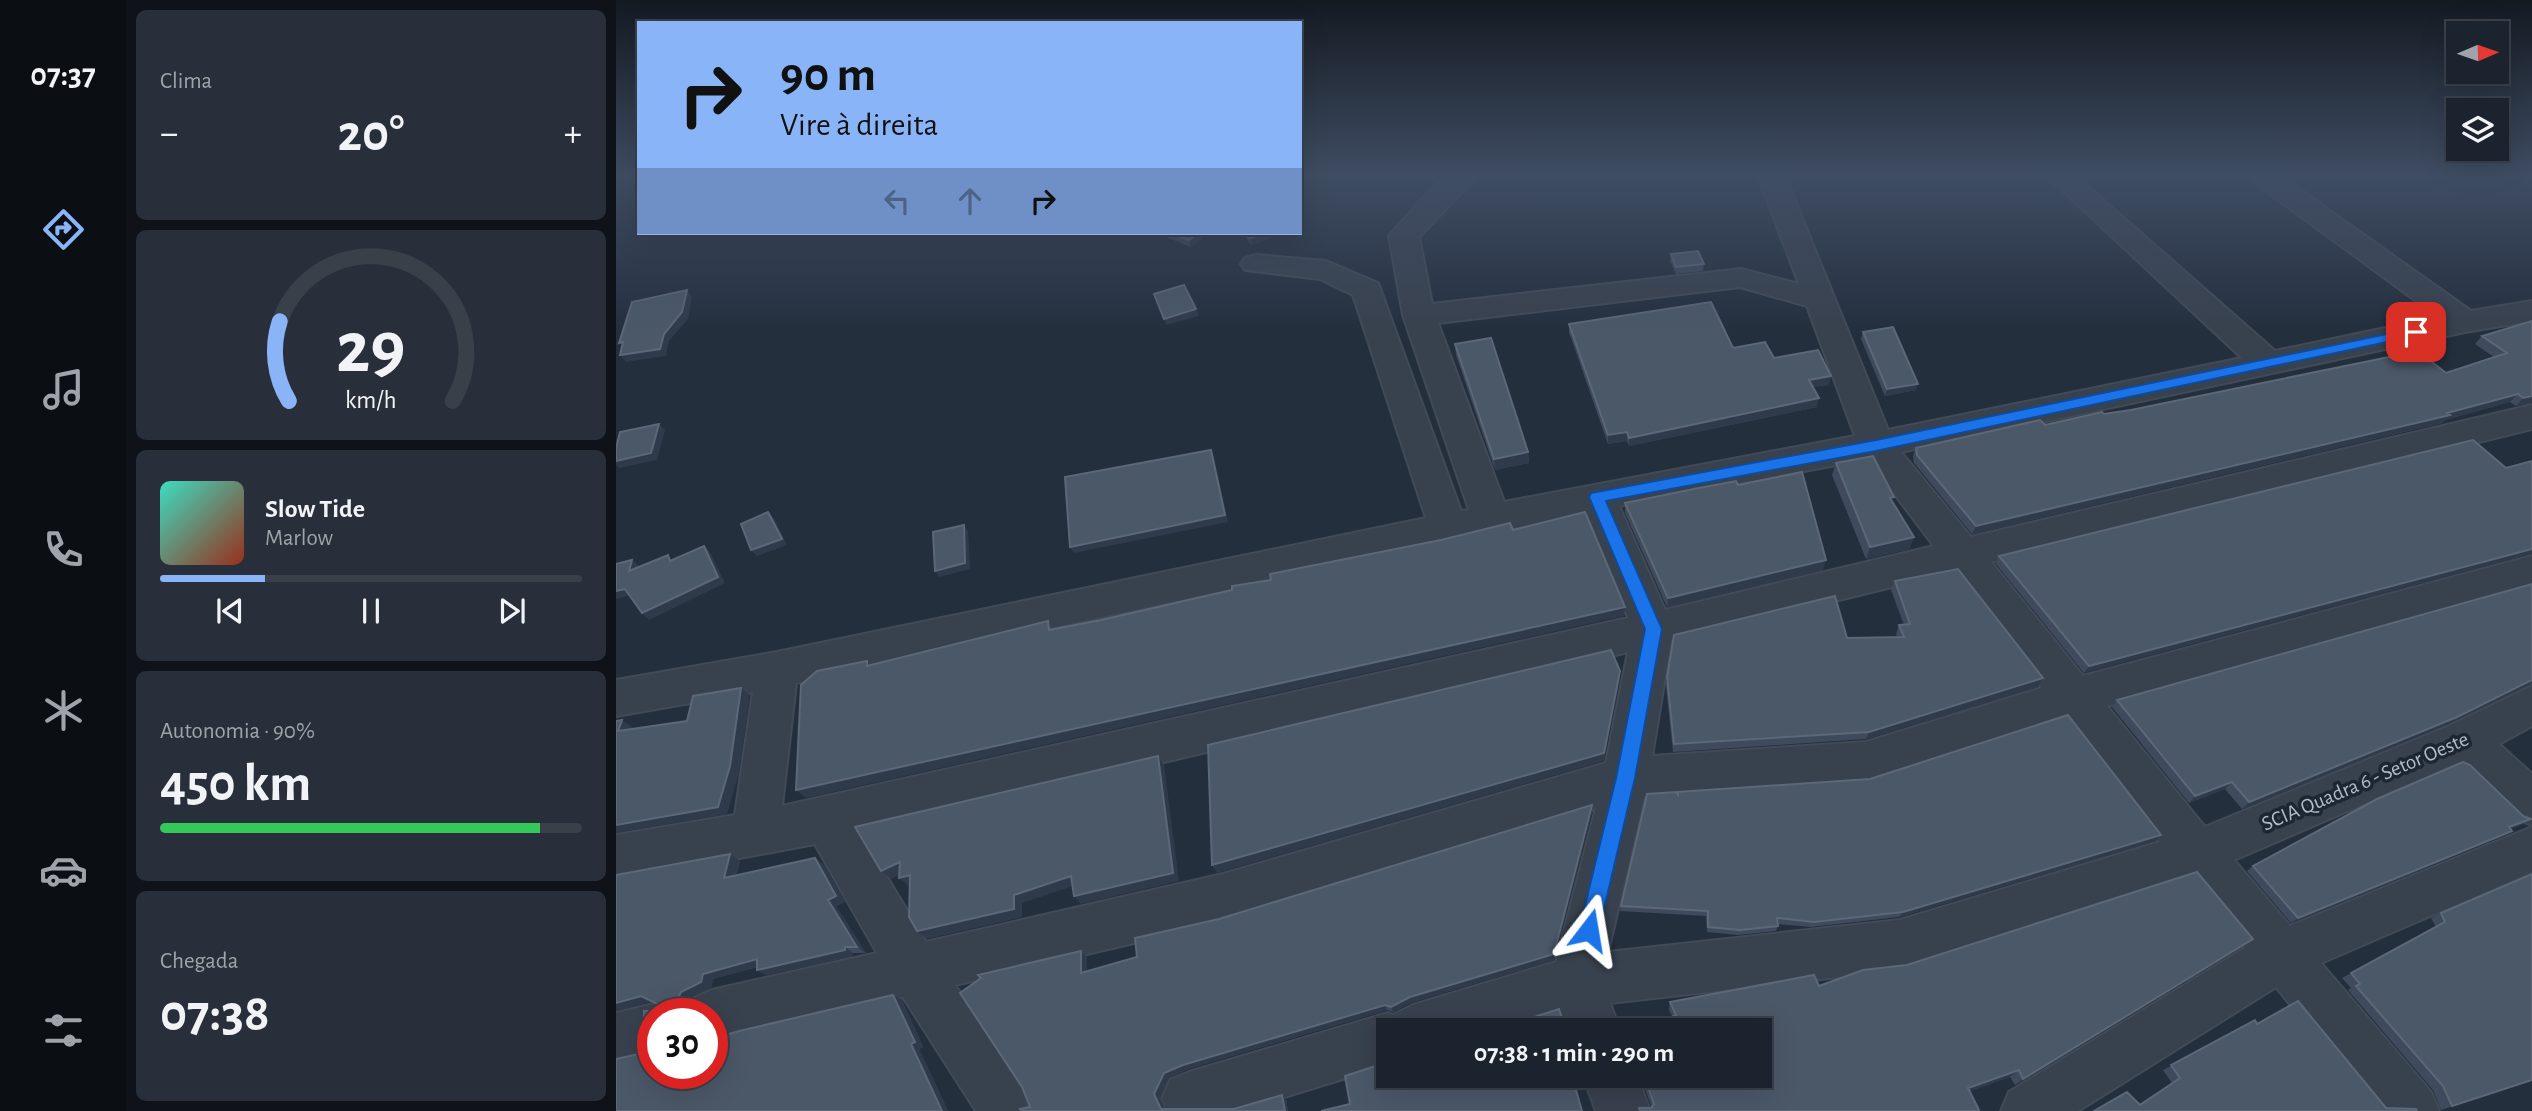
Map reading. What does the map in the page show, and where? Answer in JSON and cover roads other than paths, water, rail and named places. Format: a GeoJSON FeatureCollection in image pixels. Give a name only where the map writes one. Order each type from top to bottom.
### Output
{"type":"FeatureCollection","features":[{"type":"Feature","properties":{"kind":"street"},"geometry":{"type":"LineString","coordinates":[[1411,228],[1404,236],[1419,315],[1491,519]]}},
{"type":"Feature","properties":{"kind":"street"},"geometry":{"type":"LineString","coordinates":[[1419,315],[1741,278],[1770,265],[1791,228]]}},
{"type":"Feature","properties":{"kind":"street"},"geometry":{"type":"LineString","coordinates":[[1791,228],[1876,445],[1959,554],[2197,853],[2412,1111]]}},
{"type":"Feature","properties":{"kind":"street"},"geometry":{"type":"LineString","coordinates":[[2118,228],[2268,363]]}},
{"type":"Feature","properties":{"kind":"street"},"geometry":{"type":"LineString","coordinates":[[2335,228],[2465,322]]}},
{"type":"Feature","properties":{"kind":"street"},"geometry":{"type":"LineString","coordinates":[[1256,264],[1326,270],[1367,290],[1448,528]]}},
{"type":"Feature","properties":{"kind":"street"},"geometry":{"type":"LineString","coordinates":[[1741,278],[1820,300]]}},
{"type":"Feature","properties":{"kind":"street"},"geometry":{"type":"LineString","coordinates":[[616,698],[777,670],[1597,497],[1876,445],[2465,322],[2532,311]]}},
{"type":"Feature","properties":{"kind":"street"},"geometry":{"type":"LineString","coordinates":[[616,858],[827,820],[1653,629],[2532,417]]}},
{"type":"Feature","properties":{"kind":"street"},"geometry":{"type":"LineString","coordinates":[[1589,1018],[1576,981],[1626,778],[1653,629],[1597,497]]}},
{"type":"Feature","properties":{"kind":"street"},"geometry":{"type":"LineString","coordinates":[[728,1012],[1223,898],[1626,778],[1866,762],[2072,697],[2532,571]]}},
{"type":"Feature","properties":{"kind":"street"},"geometry":{"type":"LineString","coordinates":[[757,831],[777,670]]}},
{"type":"Feature","properties":{"kind":"street","name":"SCIA Quadra 6 - Setor Oeste"},"geometry":{"type":"LineString","coordinates":[[1455,1018],[1576,981],[1900,945],[2197,853],[2465,740],[2532,705]]}},
{"type":"Feature","properties":{"kind":"street"},"geometry":{"type":"LineString","coordinates":[[2465,740],[2532,804]]}},
{"type":"Feature","properties":{"kind":"street"},"geometry":{"type":"LineString","coordinates":[[827,820],[914,969],[1008,1111]]}},
{"type":"Feature","properties":{"kind":"street"},"geometry":{"type":"LineString","coordinates":[[2028,1111],[2282,954],[2532,849]]}},
{"type":"Feature","properties":{"kind":"street"},"geometry":{"type":"LineString","coordinates":[[616,1039],[637,1034]]}},
{"type":"Feature","properties":{"kind":"street"},"geometry":{"type":"LineString","coordinates":[[1189,1099],[1376,1043]]}},
{"type":"Feature","properties":{"kind":"street"},"geometry":{"type":"LineString","coordinates":[[1614,1088],[1623,1111]]}}]}
